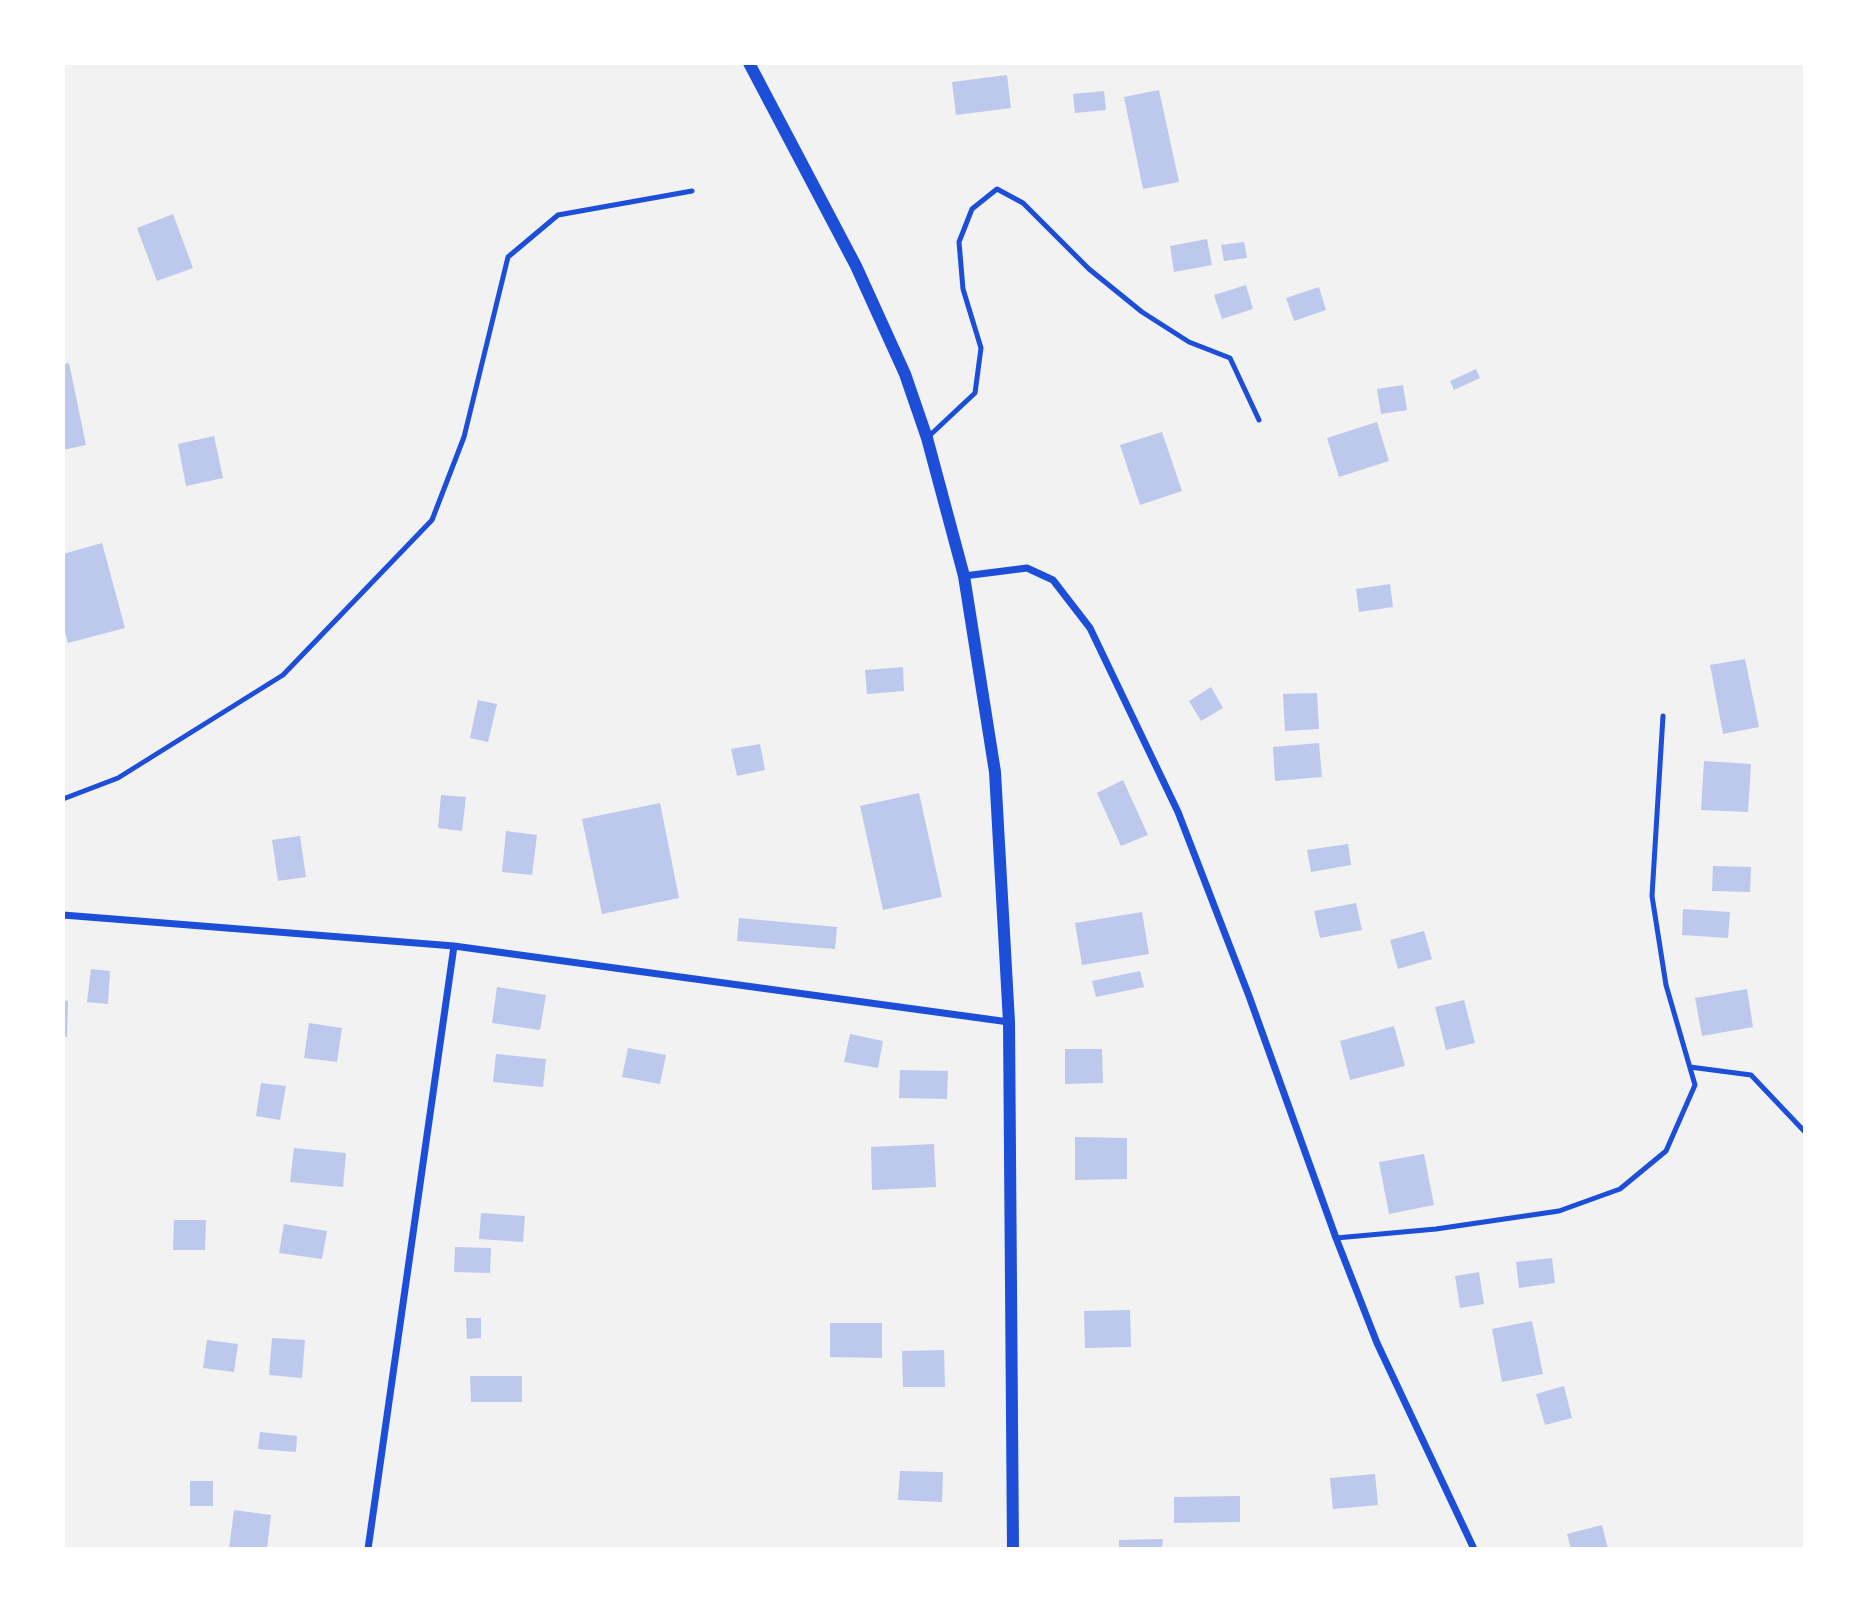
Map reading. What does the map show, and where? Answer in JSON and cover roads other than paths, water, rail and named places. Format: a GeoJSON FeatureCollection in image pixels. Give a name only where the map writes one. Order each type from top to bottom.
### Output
{"type":"FeatureCollection","features":[{"type":"Feature","properties":{"kind":"street"},"geometry":{"type":"LineString","coordinates":[[749,63],[856,266],[905,374],[927,438],[964,576],[995,772],[1009,1022],[1013,1549]]}},
{"type":"Feature","properties":{"kind":"street"},"geometry":{"type":"LineString","coordinates":[[964,576],[1027,568],[1054,580],[1090,628],[1178,812],[1377,1343],[1474,1549]]}},
{"type":"Feature","properties":{"kind":"street"},"geometry":{"type":"LineString","coordinates":[[63,915],[454,946],[1009,1022]]}},
{"type":"Feature","properties":{"kind":"street"},"geometry":{"type":"LineString","coordinates":[[368,1549],[454,946]]}},
{"type":"Feature","properties":{"kind":"lane"},"geometry":{"type":"LineString","coordinates":[[927,438],[975,393],[981,348],[963,289],[959,242],[971,209],[997,189],[1023,203],[1089,269],[1142,312],[1189,342],[1230,358],[1259,420]]}},
{"type":"Feature","properties":{"kind":"lane"},"geometry":{"type":"LineString","coordinates":[[63,799],[118,778],[283,675],[432,520],[464,437],[508,257],[558,215],[692,191]]}},
{"type":"Feature","properties":{"kind":"lane"},"geometry":{"type":"LineString","coordinates":[[1336,1238],[1436,1229],[1559,1211],[1620,1189],[1666,1152],[1695,1085],[1666,985],[1652,896],[1663,716]]}},
{"type":"Feature","properties":{"kind":"lane"},"geometry":{"type":"LineString","coordinates":[[1690,1067],[1751,1074],[1805,1132]]}}]}
